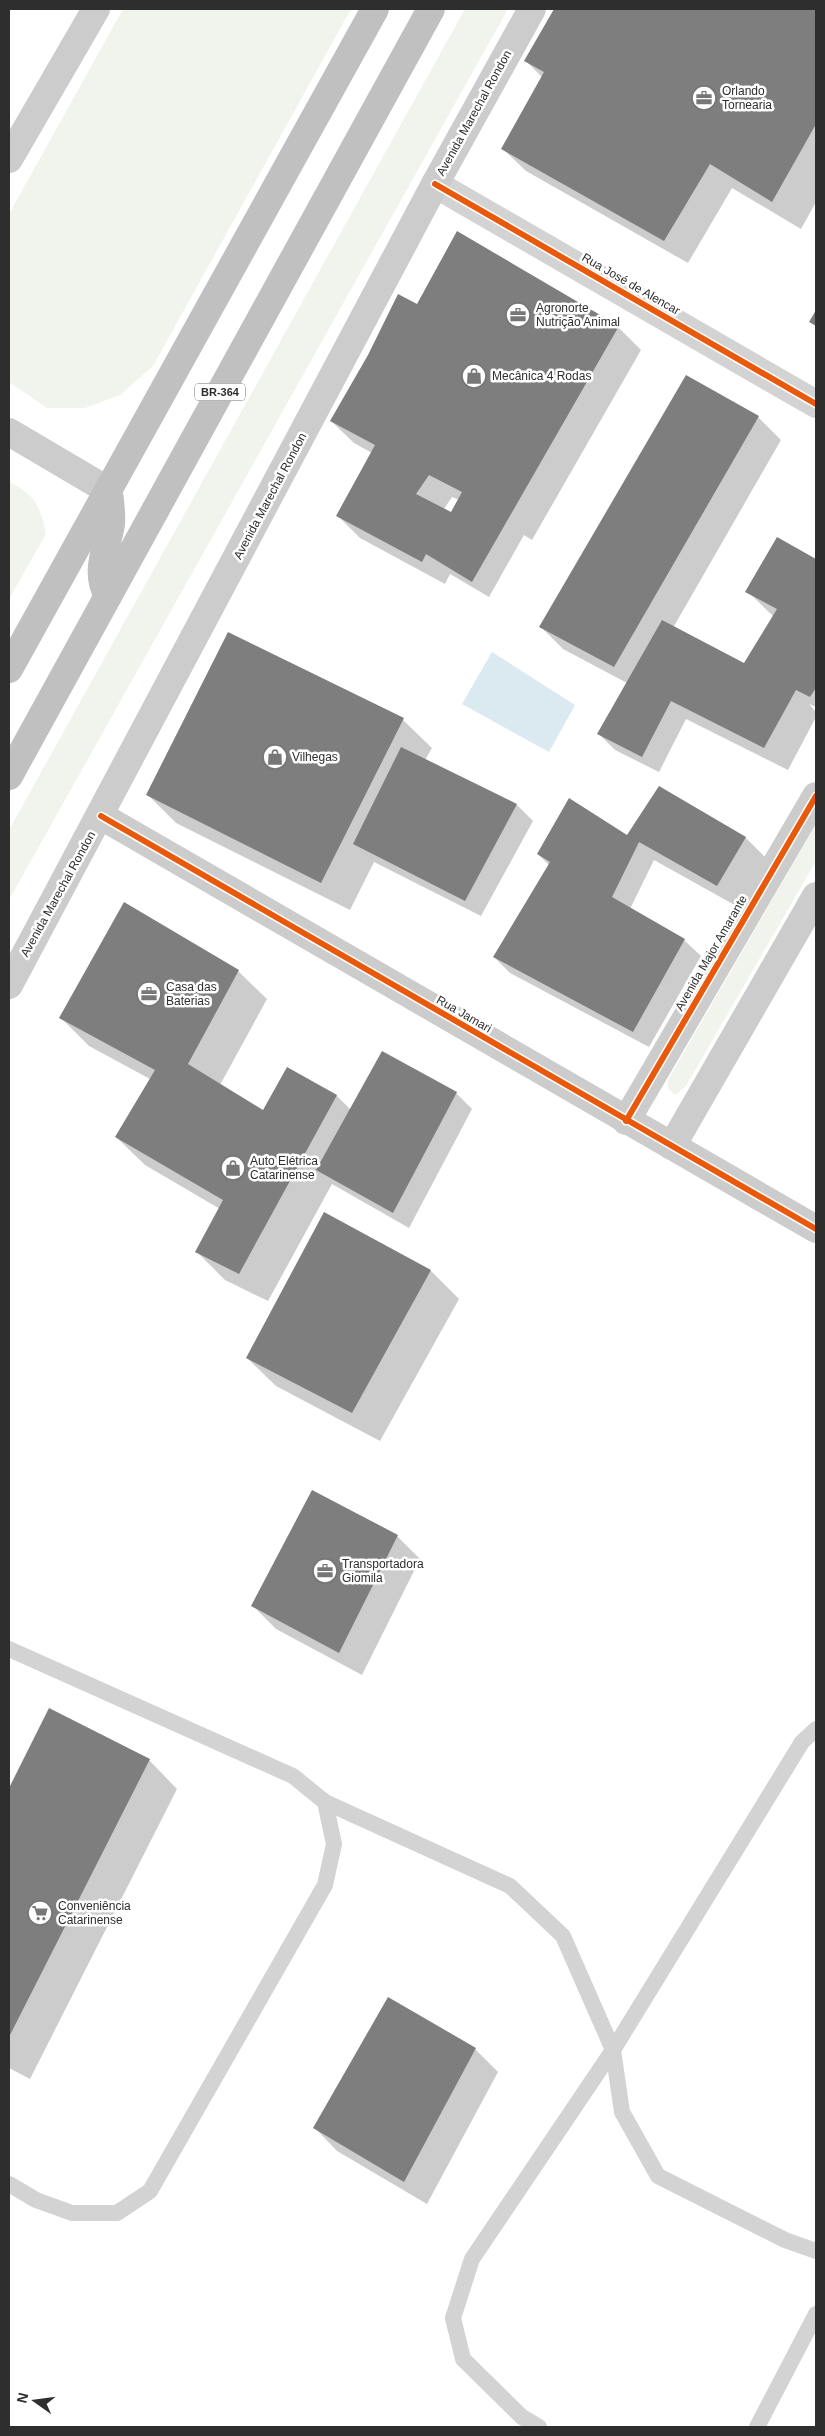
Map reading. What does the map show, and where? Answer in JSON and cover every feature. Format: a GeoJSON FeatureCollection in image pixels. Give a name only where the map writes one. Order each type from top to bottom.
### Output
{"type":"FeatureCollection","features":[{"type":"Feature","properties":{"kind":"highway"},"geometry":{"type":"LineString","coordinates":[[9,669],[375,9]]}},
{"type":"Feature","properties":{"kind":"highway","name":"BR-364"},"geometry":{"type":"LineString","coordinates":[[9,776],[431,9]]}},
{"type":"Feature","properties":{"kind":"highway"},"geometry":{"type":"LineString","coordinates":[[108,596],[102,586],[101,573],[102,558],[111,522],[109,491]]}},
{"type":"Feature","properties":{"kind":"street"},"geometry":{"type":"LineString","coordinates":[[9,159],[96,9]]}},
{"type":"Feature","properties":{"kind":"street","name":"Avenida Marechal Rondon"},"geometry":{"type":"LineString","coordinates":[[9,985],[435,184],[532,9]]}},
{"type":"Feature","properties":{"kind":"street","name":"Rua José de Alencar"},"geometry":{"type":"LineString","coordinates":[[435,184],[816,404]]}},
{"type":"Feature","properties":{"kind":"street"},"geometry":{"type":"LineString","coordinates":[[9,432],[109,491]]}},
{"type":"Feature","properties":{"kind":"street","name":"Avenida Major Amarante"},"geometry":{"type":"LineString","coordinates":[[626,1121],[816,796]]}},
{"type":"Feature","properties":{"kind":"street","name":"Rua Jamari"},"geometry":{"type":"LineString","coordinates":[[100,816],[816,1229]]}},
{"type":"Feature","properties":{"kind":"street"},"geometry":{"type":"LineString","coordinates":[[672,1146],[816,896]]}},
{"type":"Feature","properties":{"kind":"lane"},"geometry":{"type":"LineString","coordinates":[[9,1649],[293,1776],[325,1802],[510,1886],[562,1936],[612,2050],[622,2112],[658,2176],[785,2240],[816,2251]]}},
{"type":"Feature","properties":{"kind":"lane"},"geometry":{"type":"LineString","coordinates":[[539,2427],[522,2417],[463,2359],[452,2318],[472,2259],[612,2050],[802,1742],[816,1729]]}},
{"type":"Feature","properties":{"kind":"lane"},"geometry":{"type":"LineString","coordinates":[[9,2184],[36,2200],[72,2213],[117,2212],[150,2191],[325,1885],[334,1844],[325,1802]]}},
{"type":"Feature","properties":{"kind":"lane"},"geometry":{"type":"LineString","coordinates":[[758,2427],[816,2314]]}},
{"type":"Feature","properties":{"kind":"shaded area"},"geometry":{"type":"Polygon","coordinates":[[[123,9],[351,9],[153,366],[120,395],[85,408],[47,408],[9,382],[9,214],[123,9]]]}},
{"type":"Feature","properties":{"kind":"shaded area"},"geometry":{"type":"Polygon","coordinates":[[[465,9],[508,9],[9,900],[9,830],[465,9]]]}},
{"type":"Feature","properties":{"kind":"shaded area"},"geometry":{"type":"Polygon","coordinates":[[[9,482],[25,492],[35,502],[39,508],[46,534],[9,599],[9,482]]]}},
{"type":"Feature","properties":{"kind":"shaded area"},"geometry":{"type":"Polygon","coordinates":[[[492,652],[575,705],[549,752],[462,704],[492,652]]]}},
{"type":"Feature","properties":{"kind":"shaded area"},"geometry":{"type":"Polygon","coordinates":[[[816,824],[816,861],[686,1086],[675,1095],[668,1089],[668,1081],[816,824]]]}},
{"type":"Feature","properties":{"kind":"building","name":"Orlando Tornearia"},"geometry":{"type":"Polygon","coordinates":[[[554,9],[816,9],[816,124],[772,202],[710,164],[664,241],[501,149],[544,72],[524,61],[554,9]]]}},
{"type":"Feature","properties":{"kind":"building"},"geometry":{"type":"Polygon","coordinates":[[[457,231],[619,326],[472,582],[426,554],[422,562],[336,516],[375,445],[330,421],[368,355],[398,294],[417,304],[457,231]],[[429,475],[416,494],[451,512],[462,492],[429,475]]]}},
{"type":"Feature","properties":{"kind":"building"},"geometry":{"type":"Polygon","coordinates":[[[816,310],[816,326],[809,322],[816,310]]]}},
{"type":"Feature","properties":{"kind":"building"},"geometry":{"type":"Polygon","coordinates":[[[686,375],[759,416],[614,667],[539,627],[686,375]]]}},
{"type":"Feature","properties":{"kind":"building"},"geometry":{"type":"Polygon","coordinates":[[[777,537],[816,559],[816,688],[810,697],[796,690],[764,748],[671,701],[642,757],[597,734],[662,620],[744,663],[777,609],[745,592],[777,537]]]}},
{"type":"Feature","properties":{"kind":"building","name":"Vilhegas"},"geometry":{"type":"Polygon","coordinates":[[[228,632],[404,718],[321,883],[146,795],[228,632]]]}},
{"type":"Feature","properties":{"kind":"building"},"geometry":{"type":"Polygon","coordinates":[[[401,747],[517,804],[465,901],[353,844],[401,747]]]}},
{"type":"Feature","properties":{"kind":"building"},"geometry":{"type":"Polygon","coordinates":[[[659,786],[746,837],[717,886],[639,842],[612,897],[685,939],[633,1032],[493,957],[550,862],[537,854],[569,798],[627,835],[659,786]]]}},
{"type":"Feature","properties":{"kind":"building"},"geometry":{"type":"Polygon","coordinates":[[[124,902],[239,970],[188,1064],[263,1110],[287,1067],[337,1095],[239,1274],[195,1252],[223,1200],[115,1137],[155,1070],[59,1018],[124,902]]]}},
{"type":"Feature","properties":{"kind":"building"},"geometry":{"type":"Polygon","coordinates":[[[382,1051],[457,1092],[393,1213],[316,1170],[382,1051]]]}},
{"type":"Feature","properties":{"kind":"building"},"geometry":{"type":"Polygon","coordinates":[[[324,1212],[431,1270],[352,1413],[246,1358],[324,1212]]]}},
{"type":"Feature","properties":{"kind":"building","name":"Transportadora Giomila"},"geometry":{"type":"Polygon","coordinates":[[[312,1490],[398,1535],[339,1653],[251,1606],[312,1490]]]}},
{"type":"Feature","properties":{"kind":"building","name":"Conveniência Catarinense"},"geometry":{"type":"Polygon","coordinates":[[[49,1708],[150,1759],[9,2037],[9,1788],[49,1708]]]}},
{"type":"Feature","properties":{"kind":"building"},"geometry":{"type":"Polygon","coordinates":[[[388,1997],[476,2048],[404,2182],[313,2128],[388,1997]]]}},
{"type":"Feature","properties":{"kind":"cycle path"},"geometry":{"type":"LineString","coordinates":[[435,184],[816,404]]}},
{"type":"Feature","properties":{"kind":"cycle path"},"geometry":{"type":"LineString","coordinates":[[626,1121],[816,796]]}},
{"type":"Feature","properties":{"kind":"cycle path"},"geometry":{"type":"LineString","coordinates":[[101,816],[816,1229]]}},
{"type":"Feature","properties":{"kind":"place","name":"Orlando Tornearia"},"geometry":{"type":"Point","coordinates":[704,98]}},
{"type":"Feature","properties":{"kind":"place","name":"Agronorte Nutrição Animal"},"geometry":{"type":"Point","coordinates":[518,315]}},
{"type":"Feature","properties":{"kind":"place","name":"Mecânica 4 Rodas"},"geometry":{"type":"Point","coordinates":[474,376]}},
{"type":"Feature","properties":{"kind":"place","name":"Vilhegas"},"geometry":{"type":"Point","coordinates":[275,757]}},
{"type":"Feature","properties":{"kind":"place","name":"Casa das Baterias"},"geometry":{"type":"Point","coordinates":[149,994]}},
{"type":"Feature","properties":{"kind":"place","name":"Auto Elétrica Catarinense"},"geometry":{"type":"Point","coordinates":[233,1168]}},
{"type":"Feature","properties":{"kind":"place","name":"Transportadora Giomila"},"geometry":{"type":"Point","coordinates":[325,1571]}},
{"type":"Feature","properties":{"kind":"place","name":"Conveniência Catarinense"},"geometry":{"type":"Point","coordinates":[40,1913]}}]}
